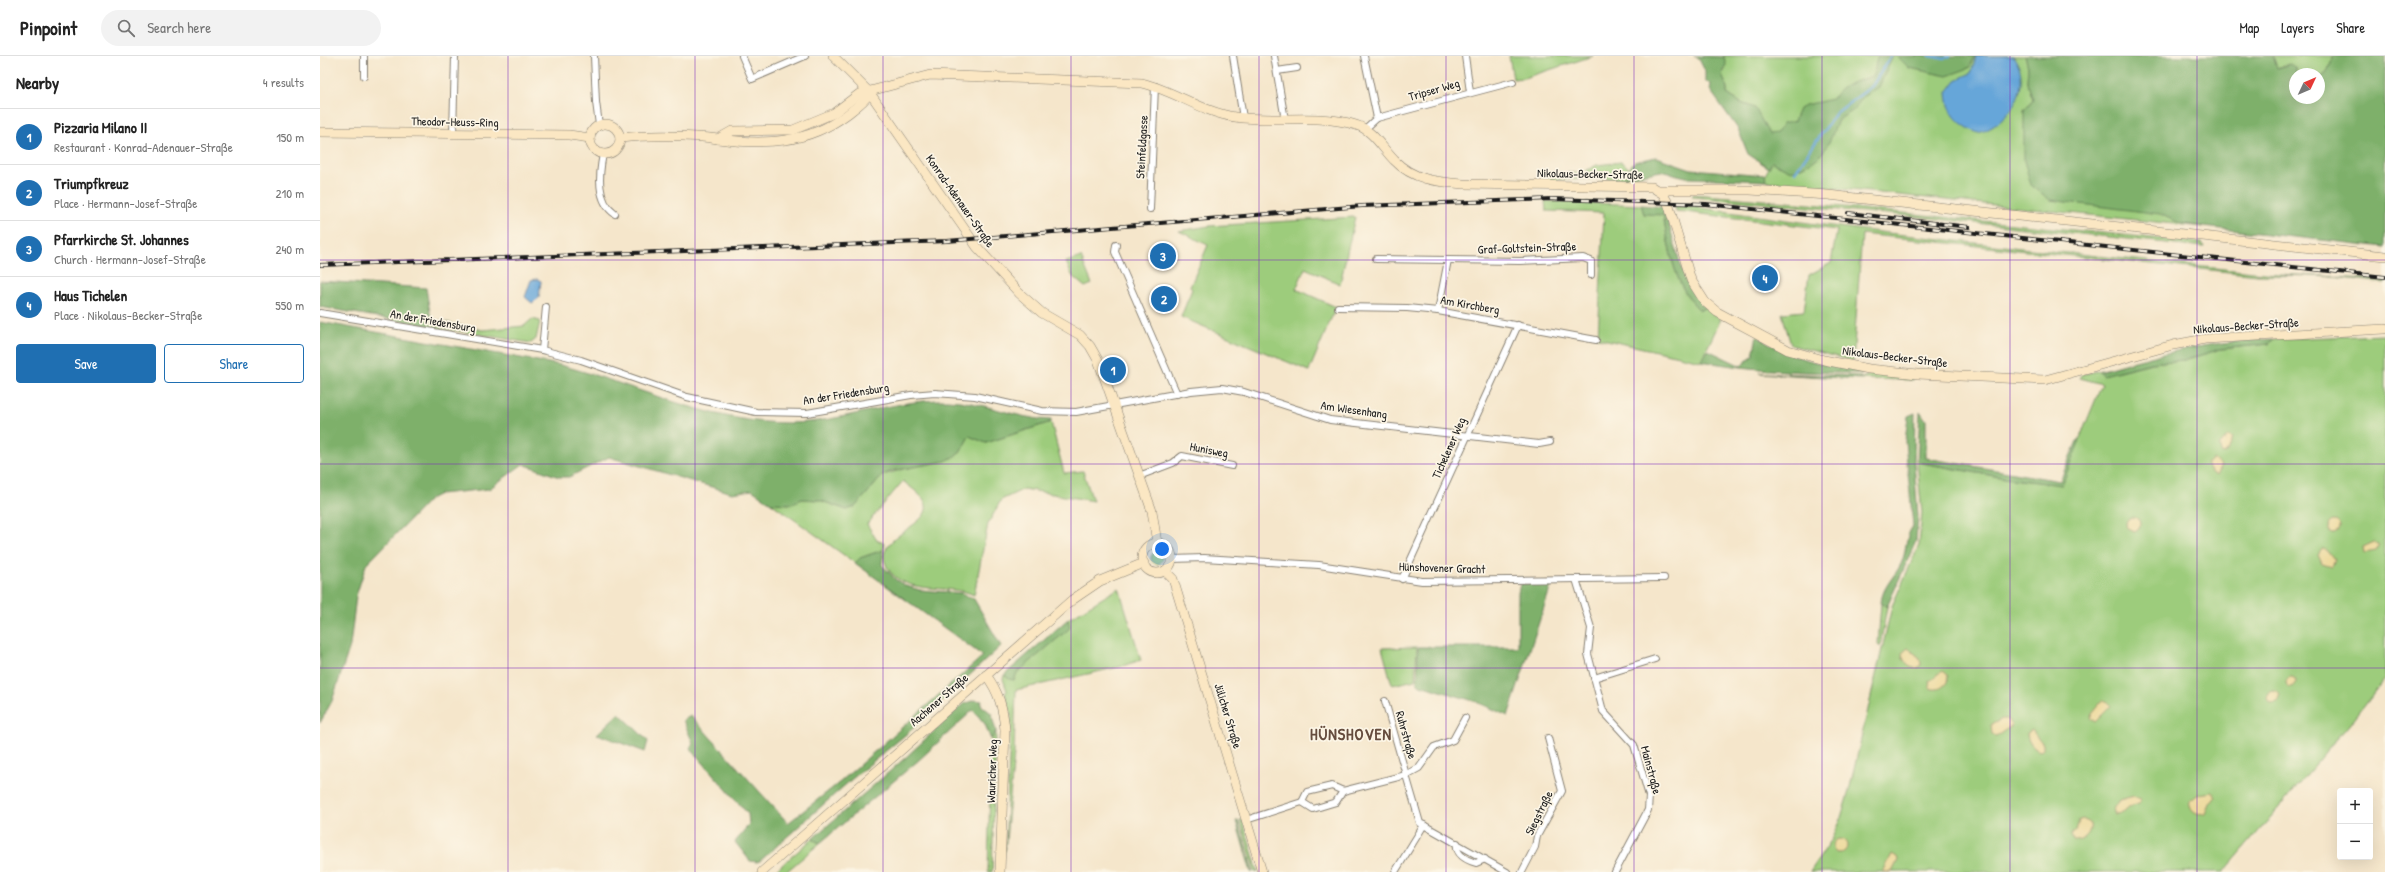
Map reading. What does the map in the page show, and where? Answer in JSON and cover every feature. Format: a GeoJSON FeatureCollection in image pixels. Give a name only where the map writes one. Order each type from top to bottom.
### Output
{"type":"FeatureCollection","features":[{"type":"Feature","properties":{"kind":"main road","name":"Konrad-Adenauer-Straße"},"geometry":{"type":"LineString","coordinates":[[833,56],[870,92],[977,247],[1020,293],[1042,313],[1080,335],[1090,346],[1098,360],[1154,519],[1157,543]]}},
{"type":"Feature","properties":{"kind":"main road","name":"Nikolaus-Becker-Straße"},"geometry":{"type":"LineString","coordinates":[[870,92],[918,77],[945,75],[1096,80],[1156,86],[1204,109],[1243,118],[1344,122],[1365,129],[1402,167],[1412,174],[1433,182],[1463,184],[1652,187],[1659,190],[1668,203],[1691,280],[1705,302],[1717,312],[1788,350],[1806,356],[1846,364],[1918,374],[2045,380],[2173,345],[2205,339],[2385,329]]}},
{"type":"Feature","properties":{"kind":"main road"},"geometry":{"type":"LineString","coordinates":[[620,138],[718,139],[742,142],[778,143],[797,139],[839,120],[864,101],[870,92]]}},
{"type":"Feature","properties":{"kind":"main road"},"geometry":{"type":"LineString","coordinates":[[606,124],[613,126],[618,132],[620,138],[616,149],[610,153],[603,154],[595,150],[590,138],[592,132],[599,125],[606,124]]}},
{"type":"Feature","properties":{"kind":"main road","name":"Theodor-Heuss-Ring"},"geometry":{"type":"LineString","coordinates":[[320,132],[569,135],[590,138]]}},
{"type":"Feature","properties":{"kind":"main road"},"geometry":{"type":"LineString","coordinates":[[1659,190],[1750,190],[1828,195],[2385,256]]}},
{"type":"Feature","properties":{"kind":"main road"},"geometry":{"type":"LineString","coordinates":[[1157,543],[1169,548],[1172,560],[1170,566],[1165,570],[1152,572],[1144,563],[1145,551],[1157,543]]}},
{"type":"Feature","properties":{"kind":"main road","name":"Aachener Straße"},"geometry":{"type":"LineString","coordinates":[[762,872],[986,675],[1088,588],[1144,563]]}},
{"type":"Feature","properties":{"kind":"main road","name":"Jülicher Straße"},"geometry":{"type":"LineString","coordinates":[[1165,570],[1173,579],[1249,819],[1262,872]]}},
{"type":"Feature","properties":{"kind":"main road","name":"Wauricher Weg"},"geometry":{"type":"LineString","coordinates":[[986,675],[996,688],[1003,707],[1005,730],[1000,872]]}},
{"type":"Feature","properties":{"kind":"street"},"geometry":{"type":"LineString","coordinates":[[364,56],[364,76]]}},
{"type":"Feature","properties":{"kind":"street"},"geometry":{"type":"LineString","coordinates":[[453,134],[455,56]]}},
{"type":"Feature","properties":{"kind":"street"},"geometry":{"type":"LineString","coordinates":[[594,56],[596,102],[599,125]]}},
{"type":"Feature","properties":{"kind":"street"},"geometry":{"type":"LineString","coordinates":[[742,56],[752,79],[805,56]]}},
{"type":"Feature","properties":{"kind":"street"},"geometry":{"type":"LineString","coordinates":[[1233,56],[1243,118]]}},
{"type":"Feature","properties":{"kind":"street"},"geometry":{"type":"LineString","coordinates":[[1274,56],[1286,120]]}},
{"type":"Feature","properties":{"kind":"street"},"geometry":{"type":"LineString","coordinates":[[1364,56],[1377,118]]}},
{"type":"Feature","properties":{"kind":"street"},"geometry":{"type":"LineString","coordinates":[[1465,56],[1470,92]]}},
{"type":"Feature","properties":{"kind":"street"},"geometry":{"type":"LineString","coordinates":[[1276,71],[1297,68]]}},
{"type":"Feature","properties":{"kind":"street","name":"Tripser Weg"},"geometry":{"type":"LineString","coordinates":[[1365,129],[1377,118],[1470,92],[1513,82]]}},
{"type":"Feature","properties":{"kind":"street","name":"Steinfeldgasse"},"geometry":{"type":"LineString","coordinates":[[1150,209],[1156,86]]}},
{"type":"Feature","properties":{"kind":"street"},"geometry":{"type":"LineString","coordinates":[[603,154],[601,188],[604,202],[615,214]]}},
{"type":"Feature","properties":{"kind":"street"},"geometry":{"type":"LineString","coordinates":[[1116,245],[1115,252],[1177,394]]}},
{"type":"Feature","properties":{"kind":"street","name":"Graf-Goltstein-Straße"},"geometry":{"type":"LineString","coordinates":[[1376,259],[1522,261],[1583,258],[1591,261],[1591,275]]}},
{"type":"Feature","properties":{"kind":"street"},"geometry":{"type":"LineString","coordinates":[[1438,311],[1448,260]]}},
{"type":"Feature","properties":{"kind":"street"},"geometry":{"type":"LineString","coordinates":[[542,350],[546,307]]}},
{"type":"Feature","properties":{"kind":"street","name":"Am Kirchberg"},"geometry":{"type":"LineString","coordinates":[[1338,307],[1438,311],[1596,340]]}},
{"type":"Feature","properties":{"kind":"street","name":"An der Friedensburg"},"geometry":{"type":"LineString","coordinates":[[320,313],[542,350],[581,360],[688,397],[756,412],[807,413],[911,395],[935,393],[975,396],[1042,411],[1076,412],[1113,406]]}},
{"type":"Feature","properties":{"kind":"street","name":"Tichelener Weg"},"geometry":{"type":"LineString","coordinates":[[1402,579],[1518,325]]}},
{"type":"Feature","properties":{"kind":"street","name":"Am Wiesenhang"},"geometry":{"type":"LineString","coordinates":[[1113,406],[1210,388],[1230,389],[1324,419],[1539,444],[1550,442]]}},
{"type":"Feature","properties":{"kind":"street","name":"Hunisweg"},"geometry":{"type":"LineString","coordinates":[[1139,476],[1173,463],[1182,456],[1232,466]]}},
{"type":"Feature","properties":{"kind":"street","name":"Hünshovener Gracht"},"geometry":{"type":"LineString","coordinates":[[1172,560],[1204,558],[1319,565],[1422,581],[1664,578]]}},
{"type":"Feature","properties":{"kind":"street","name":"Mainstraße"},"geometry":{"type":"LineString","coordinates":[[1576,580],[1590,628],[1588,654],[1603,711],[1634,745],[1649,796],[1648,810],[1614,872]]}},
{"type":"Feature","properties":{"kind":"street"},"geometry":{"type":"LineString","coordinates":[[1594,678],[1655,659]]}},
{"type":"Feature","properties":{"kind":"street","name":"Ruhrstraße"},"geometry":{"type":"LineString","coordinates":[[1385,701],[1420,823],[1424,825]]}},
{"type":"Feature","properties":{"kind":"street"},"geometry":{"type":"LineString","coordinates":[[1249,819],[1302,802],[1307,792],[1332,786],[1343,791],[1406,775],[1419,768],[1434,747],[1453,740],[1465,718]]}},
{"type":"Feature","properties":{"kind":"street","name":"Siegstraße"},"geometry":{"type":"LineString","coordinates":[[1522,872],[1535,847],[1537,836],[1562,791],[1548,738]]}},
{"type":"Feature","properties":{"kind":"street"},"geometry":{"type":"LineString","coordinates":[[1302,802],[1313,809],[1336,802],[1343,791]]}},
{"type":"Feature","properties":{"kind":"street"},"geometry":{"type":"LineString","coordinates":[[1395,872],[1424,825],[1507,872]]}},
{"type":"Feature","properties":{"kind":"street"},"geometry":{"type":"LineString","coordinates":[[1457,843],[1456,848],[1461,855],[1469,861],[1476,863],[1485,859]]}},
{"type":"Feature","properties":{"kind":"green space"},"geometry":{"type":"Polygon","coordinates":[[[1509,56],[1593,56],[1524,78],[1513,79],[1509,56]]]}},
{"type":"Feature","properties":{"kind":"green space"},"geometry":{"type":"Polygon","coordinates":[[[1694,56],[1724,57],[1726,65],[1722,74],[1727,88],[1727,94],[1741,103],[1755,108],[1769,134],[1777,133],[1783,124],[1794,121],[1799,109],[1805,105],[1833,99],[1845,86],[1872,76],[1878,56],[1893,56],[1879,87],[1862,98],[1854,110],[1838,120],[1831,139],[1822,153],[1810,163],[1791,171],[1772,162],[1769,168],[1748,154],[1738,129],[1710,90],[1711,84],[1705,81],[1705,71],[1699,59],[1694,56]]]}},
{"type":"Feature","properties":{"kind":"green space"},"geometry":{"type":"Polygon","coordinates":[[[1723,56],[1897,56],[1909,68],[1969,68],[1975,56],[2025,56],[2028,66],[2027,82],[2033,99],[2024,110],[2025,119],[2160,214],[2177,222],[2203,227],[1766,181],[1765,175],[1772,162],[1755,108],[1741,103],[1727,94],[1727,88],[1722,74],[1725,70],[1723,56]]]}},
{"type":"Feature","properties":{"kind":"green space"},"geometry":{"type":"Polygon","coordinates":[[[1897,56],[1975,56],[1969,68],[1947,76],[1909,68],[1897,56]]]}},
{"type":"Feature","properties":{"kind":"green space"},"geometry":{"type":"Polygon","coordinates":[[[2025,56],[2273,56],[2277,68],[2290,64],[2296,68],[2289,68],[2289,104],[2325,104],[2325,73],[2334,56],[2385,56],[2385,247],[2203,227],[2177,222],[2160,214],[2050,200],[2031,185],[2024,161],[2024,110],[2033,99],[2027,82],[2028,67],[2025,56]]]}},
{"type":"Feature","properties":{"kind":"green space"},"geometry":{"type":"Polygon","coordinates":[[[2273,56],[2334,56],[2325,73],[2325,68],[2296,68],[2284,65],[2277,68],[2273,56]]]}},
{"type":"Feature","properties":{"kind":"green space"},"geometry":{"type":"Polygon","coordinates":[[[1656,157],[1691,169],[1765,175],[1766,181],[1690,178],[1661,171],[1626,178],[1626,172],[1634,162],[1656,157]]]}},
{"type":"Feature","properties":{"kind":"green space"},"geometry":{"type":"Polygon","coordinates":[[[1621,162],[1629,168],[1626,178],[1545,180],[1544,172],[1582,173],[1597,165],[1621,162]]]}},
{"type":"Feature","properties":{"kind":"green space"},"geometry":{"type":"Polygon","coordinates":[[[1693,194],[1844,207],[2202,243],[2204,247],[1910,216],[1693,197],[1693,194]]]}},
{"type":"Feature","properties":{"kind":"green space"},"geometry":{"type":"Polygon","coordinates":[[[1545,201],[1641,205],[1644,214],[1663,214],[1670,253],[1678,278],[1684,290],[1691,301],[1700,310],[1706,307],[1721,319],[1701,361],[1598,338],[1604,213],[1546,211],[1545,201]]]}},
{"type":"Feature","properties":{"kind":"green space"},"geometry":{"type":"Polygon","coordinates":[[[1675,204],[1747,215],[1964,242],[2253,272],[2313,276],[2258,275],[1862,234],[1853,361],[1791,345],[1782,313],[1804,311],[1809,275],[1831,263],[1837,230],[1676,211],[1675,204]]]}},
{"type":"Feature","properties":{"kind":"green space"},"geometry":{"type":"Polygon","coordinates":[[[1641,205],[1664,207],[1683,273],[1706,307],[1700,310],[1691,301],[1678,279],[1670,253],[1663,215],[1644,214],[1641,205]]]}},
{"type":"Feature","properties":{"kind":"green space"},"geometry":{"type":"Polygon","coordinates":[[[1355,217],[1340,284],[1305,268],[1296,289],[1336,307],[1309,371],[1181,317],[1192,289],[1190,287],[1208,245],[1179,231],[1209,226],[1355,217]]]}},
{"type":"Feature","properties":{"kind":"green space"},"geometry":{"type":"Polygon","coordinates":[[[1081,257],[1092,284],[1085,287],[1073,277],[1066,262],[1081,257]]]}},
{"type":"Feature","properties":{"kind":"green space"},"geometry":{"type":"Polygon","coordinates":[[[2332,277],[2368,279],[2385,281],[2385,283],[2332,277]]]}},
{"type":"Feature","properties":{"kind":"green space"},"geometry":{"type":"Polygon","coordinates":[[[320,281],[426,288],[431,319],[428,326],[320,307],[320,281]]]}},
{"type":"Feature","properties":{"kind":"green space"},"geometry":{"type":"Polygon","coordinates":[[[431,319],[482,330],[524,326],[532,319],[540,321],[536,339],[531,343],[428,326],[431,319]]]}},
{"type":"Feature","properties":{"kind":"green space"},"geometry":{"type":"Polygon","coordinates":[[[320,322],[560,365],[701,410],[729,417],[758,421],[788,423],[808,422],[907,403],[947,400],[973,403],[1025,417],[1051,420],[1051,422],[986,443],[969,436],[960,453],[946,461],[892,471],[883,475],[855,507],[847,510],[819,500],[802,499],[791,504],[771,503],[752,490],[732,493],[609,457],[569,477],[559,477],[523,464],[489,489],[440,494],[430,499],[366,565],[356,596],[350,646],[332,701],[320,723],[320,322]]]}},
{"type":"Feature","properties":{"kind":"green space"},"geometry":{"type":"Polygon","coordinates":[[[2385,335],[2385,678],[2348,726],[2224,872],[1810,872],[1832,839],[1839,824],[1849,791],[1892,606],[1919,545],[1922,513],[1917,462],[2011,479],[2061,484],[2102,384],[2080,378],[2083,374],[2111,368],[2100,371],[2103,375],[2152,363],[2184,360],[2221,349],[2269,344],[2274,339],[2385,335]]]}},
{"type":"Feature","properties":{"kind":"green space"},"geometry":{"type":"Polygon","coordinates":[[[1757,336],[1783,351],[1808,360],[1863,371],[1862,373],[1822,373],[1782,371],[1741,367],[1701,361],[1708,350],[1741,366],[1753,355],[1757,336]]]}},
{"type":"Feature","properties":{"kind":"green space"},"geometry":{"type":"Polygon","coordinates":[[[2274,339],[2269,344],[2221,349],[2184,360],[2151,363],[2103,375],[2100,371],[2165,353],[2207,345],[2274,339]]]}},
{"type":"Feature","properties":{"kind":"green space"},"geometry":{"type":"Polygon","coordinates":[[[1759,373],[1861,376],[1859,379],[1759,373]]]}},
{"type":"Feature","properties":{"kind":"green space"},"geometry":{"type":"Polygon","coordinates":[[[1872,374],[1911,378],[1913,380],[1859,379],[1872,374]]]}},
{"type":"Feature","properties":{"kind":"green space"},"geometry":{"type":"Polygon","coordinates":[[[1920,411],[1926,420],[1926,458],[2060,481],[2077,441],[2080,440],[2062,485],[2011,479],[1917,462],[1920,411]]]}},
{"type":"Feature","properties":{"kind":"green space"},"geometry":{"type":"Polygon","coordinates":[[[1915,413],[1914,462],[1918,517],[1916,541],[1887,607],[1881,603],[1882,597],[1886,587],[1901,564],[1908,535],[1913,526],[1905,441],[1908,416],[1915,413]]]}},
{"type":"Feature","properties":{"kind":"green space"},"geometry":{"type":"Polygon","coordinates":[[[1051,422],[1064,473],[1083,471],[1093,501],[1024,489],[1001,500],[988,524],[974,595],[952,590],[915,586],[904,582],[895,576],[887,567],[884,556],[887,547],[895,538],[915,524],[922,517],[926,509],[922,497],[903,481],[867,524],[876,539],[885,544],[883,550],[860,558],[855,563],[771,503],[791,504],[802,499],[819,500],[847,510],[855,507],[883,475],[960,453],[969,436],[986,443],[1051,422]]]}},
{"type":"Feature","properties":{"kind":"green space"},"geometry":{"type":"Polygon","coordinates":[[[883,550],[882,565],[896,580],[906,586],[920,590],[961,593],[974,599],[1001,646],[910,731],[852,779],[760,861],[750,861],[735,842],[749,824],[748,814],[690,748],[693,743],[683,720],[691,716],[788,823],[840,782],[983,656],[855,563],[860,558],[883,550]]]}},
{"type":"Feature","properties":{"kind":"green space"},"geometry":{"type":"Polygon","coordinates":[[[1155,552],[1159,552],[1163,558],[1159,564],[1155,564],[1151,560],[1151,556],[1155,552]]]}},
{"type":"Feature","properties":{"kind":"green space"},"geometry":{"type":"Polygon","coordinates":[[[1552,583],[1508,716],[1477,702],[1417,684],[1418,647],[1518,647],[1518,593],[1520,584],[1552,583]]]}},
{"type":"Feature","properties":{"kind":"green space"},"geometry":{"type":"Polygon","coordinates":[[[1119,588],[1141,660],[1119,667],[1016,690],[1014,754],[1005,851],[1011,716],[1005,693],[1007,691],[1003,679],[1004,675],[1014,680],[1016,673],[1069,628],[1068,619],[1119,588]]]}},
{"type":"Feature","properties":{"kind":"green space"},"geometry":{"type":"Polygon","coordinates":[[[1881,603],[1887,607],[1880,646],[1878,644],[1881,603]]]}},
{"type":"Feature","properties":{"kind":"green space"},"geometry":{"type":"Polygon","coordinates":[[[1068,619],[1070,628],[1017,673],[1014,680],[1009,679],[1004,675],[1068,619]]]}},
{"type":"Feature","properties":{"kind":"green space"},"geometry":{"type":"Polygon","coordinates":[[[1417,647],[1415,680],[1392,685],[1382,648],[1417,647]]]}},
{"type":"Feature","properties":{"kind":"green space"},"geometry":{"type":"Polygon","coordinates":[[[975,700],[982,701],[981,705],[991,713],[996,731],[991,740],[985,724],[973,710],[919,760],[820,843],[812,839],[905,758],[963,704],[975,700]]]}},
{"type":"Feature","properties":{"kind":"green space"},"geometry":{"type":"Polygon","coordinates":[[[619,713],[648,741],[645,752],[597,734],[619,713]]]}},
{"type":"Feature","properties":{"kind":"green space"},"geometry":{"type":"Polygon","coordinates":[[[996,731],[992,872],[988,872],[991,740],[996,731]]]}},
{"type":"Feature","properties":{"kind":"green space"},"geometry":{"type":"Polygon","coordinates":[[[1240,820],[1243,820],[1258,872],[1255,872],[1240,820]]]}},
{"type":"Feature","properties":{"kind":"green space"},"geometry":{"type":"Polygon","coordinates":[[[1236,821],[1238,821],[1253,872],[1251,872],[1236,821]]]}},
{"type":"Feature","properties":{"kind":"green space"},"geometry":{"type":"Polygon","coordinates":[[[812,839],[820,843],[786,872],[774,872],[812,839]]]}},
{"type":"Feature","properties":{"kind":"sand"},"geometry":{"type":"Polygon","coordinates":[[[2228,436],[2232,439],[2226,453],[2222,454],[2219,447],[2228,436]]]}},
{"type":"Feature","properties":{"kind":"sand"},"geometry":{"type":"Polygon","coordinates":[[[2213,459],[2221,465],[2216,475],[2211,472],[2206,464],[2213,459]]]}},
{"type":"Feature","properties":{"kind":"sand"},"geometry":{"type":"Polygon","coordinates":[[[2133,517],[2138,519],[2140,524],[2138,529],[2133,531],[2128,529],[2126,524],[2128,519],[2133,517]]]}},
{"type":"Feature","properties":{"kind":"sand"},"geometry":{"type":"Polygon","coordinates":[[[2332,521],[2336,521],[2340,527],[2336,533],[2332,533],[2328,529],[2328,525],[2332,521]]]}},
{"type":"Feature","properties":{"kind":"sand"},"geometry":{"type":"Polygon","coordinates":[[[2374,542],[2380,545],[2376,551],[2364,553],[2363,547],[2374,542]]]}},
{"type":"Feature","properties":{"kind":"sand"},"geometry":{"type":"Polygon","coordinates":[[[2322,549],[2327,550],[2335,560],[2332,567],[2322,564],[2318,555],[2322,549]]]}},
{"type":"Feature","properties":{"kind":"sand"},"geometry":{"type":"Polygon","coordinates":[[[1908,648],[1920,658],[1921,665],[1917,668],[1906,664],[1902,653],[1908,648]]]}},
{"type":"Feature","properties":{"kind":"sand"},"geometry":{"type":"Polygon","coordinates":[[[1943,671],[1948,675],[1947,682],[1942,687],[1937,689],[1930,688],[1929,681],[1943,671]]]}},
{"type":"Feature","properties":{"kind":"sand"},"geometry":{"type":"Polygon","coordinates":[[[2289,677],[2293,677],[2295,678],[2295,686],[2289,687],[2286,684],[2286,680],[2289,677]]]}},
{"type":"Feature","properties":{"kind":"sand"},"geometry":{"type":"Polygon","coordinates":[[[2274,691],[2278,693],[2280,697],[2278,701],[2274,703],[2270,701],[2268,697],[2270,693],[2274,691]]]}},
{"type":"Feature","properties":{"kind":"sand"},"geometry":{"type":"Polygon","coordinates":[[[2102,701],[2106,701],[2111,706],[2095,722],[2090,718],[2092,713],[2102,701]]]}},
{"type":"Feature","properties":{"kind":"sand"},"geometry":{"type":"Polygon","coordinates":[[[2002,719],[2007,719],[2012,726],[1996,736],[1992,734],[1991,725],[2002,719]]]}},
{"type":"Feature","properties":{"kind":"sand"},"geometry":{"type":"Polygon","coordinates":[[[2032,730],[2043,744],[2043,748],[2040,751],[2033,747],[2029,742],[2027,733],[2032,730]]]}},
{"type":"Feature","properties":{"kind":"sand"},"geometry":{"type":"Polygon","coordinates":[[[2212,792],[2216,797],[2209,803],[2205,814],[2196,814],[2191,810],[2190,800],[2199,794],[2212,792]]]}},
{"type":"Feature","properties":{"kind":"sand"},"geometry":{"type":"Polygon","coordinates":[[[2134,796],[2140,799],[2140,803],[2130,807],[2123,813],[2115,814],[2113,809],[2119,800],[2134,796]]]}},
{"type":"Feature","properties":{"kind":"sand"},"geometry":{"type":"Polygon","coordinates":[[[2083,819],[2090,824],[2090,831],[2080,840],[2073,841],[2071,835],[2076,831],[2079,820],[2083,819]]]}},
{"type":"Feature","properties":{"kind":"sand"},"geometry":{"type":"Polygon","coordinates":[[[1840,839],[1845,841],[1847,846],[1845,851],[1840,853],[1835,851],[1833,846],[1835,841],[1840,839]]]}},
{"type":"Feature","properties":{"kind":"sand"},"geometry":{"type":"Polygon","coordinates":[[[1892,854],[1897,857],[1898,860],[1892,872],[1883,872],[1892,854]]]}},
{"type":"Feature","properties":{"kind":"water"},"geometry":{"type":"Polygon","coordinates":[[[1976,56],[2013,56],[2019,67],[2021,79],[2020,91],[2008,113],[2000,122],[1989,129],[1978,133],[1965,126],[1955,117],[1949,106],[1947,92],[1956,80],[1971,73],[1976,56]]]}},
{"type":"Feature","properties":{"kind":"water"},"geometry":{"type":"Polygon","coordinates":[[[537,279],[541,281],[539,298],[532,303],[525,297],[531,280],[537,279]]]}},
{"type":"Feature","properties":{"kind":"waterway"},"geometry":{"type":"LineString","coordinates":[[1795,172],[1836,113],[1872,86],[1891,56]]}},
{"type":"Feature","properties":{"kind":"waterway"},"geometry":{"type":"LineString","coordinates":[[1929,56],[1945,59],[1950,56]]}},
{"type":"Feature","properties":{"kind":"railway"},"geometry":{"type":"LineString","coordinates":[[320,265],[947,241],[1362,206],[1552,199],[1706,204],[2385,277]]}},
{"type":"Feature","properties":{"kind":"railway"},"geometry":{"type":"LineString","coordinates":[[1848,213],[1969,227]]}},
{"type":"Feature","properties":{"kind":"place","name":"Pfarrkirche St. Johannes"},"geometry":{"type":"Point","coordinates":[1163,256]}},
{"type":"Feature","properties":{"kind":"place","name":"Haus Tichelen"},"geometry":{"type":"Point","coordinates":[1765,278]}},
{"type":"Feature","properties":{"kind":"place","name":"Triumpfkreuz"},"geometry":{"type":"Point","coordinates":[1164,299]}},
{"type":"Feature","properties":{"kind":"place","name":"Pizzaria Milano II"},"geometry":{"type":"Point","coordinates":[1113,370]}},
{"type":"Feature","properties":{"kind":"district","name":"HÜNSHOVEN"},"geometry":{"type":"Point","coordinates":[1351,734]}}]}
